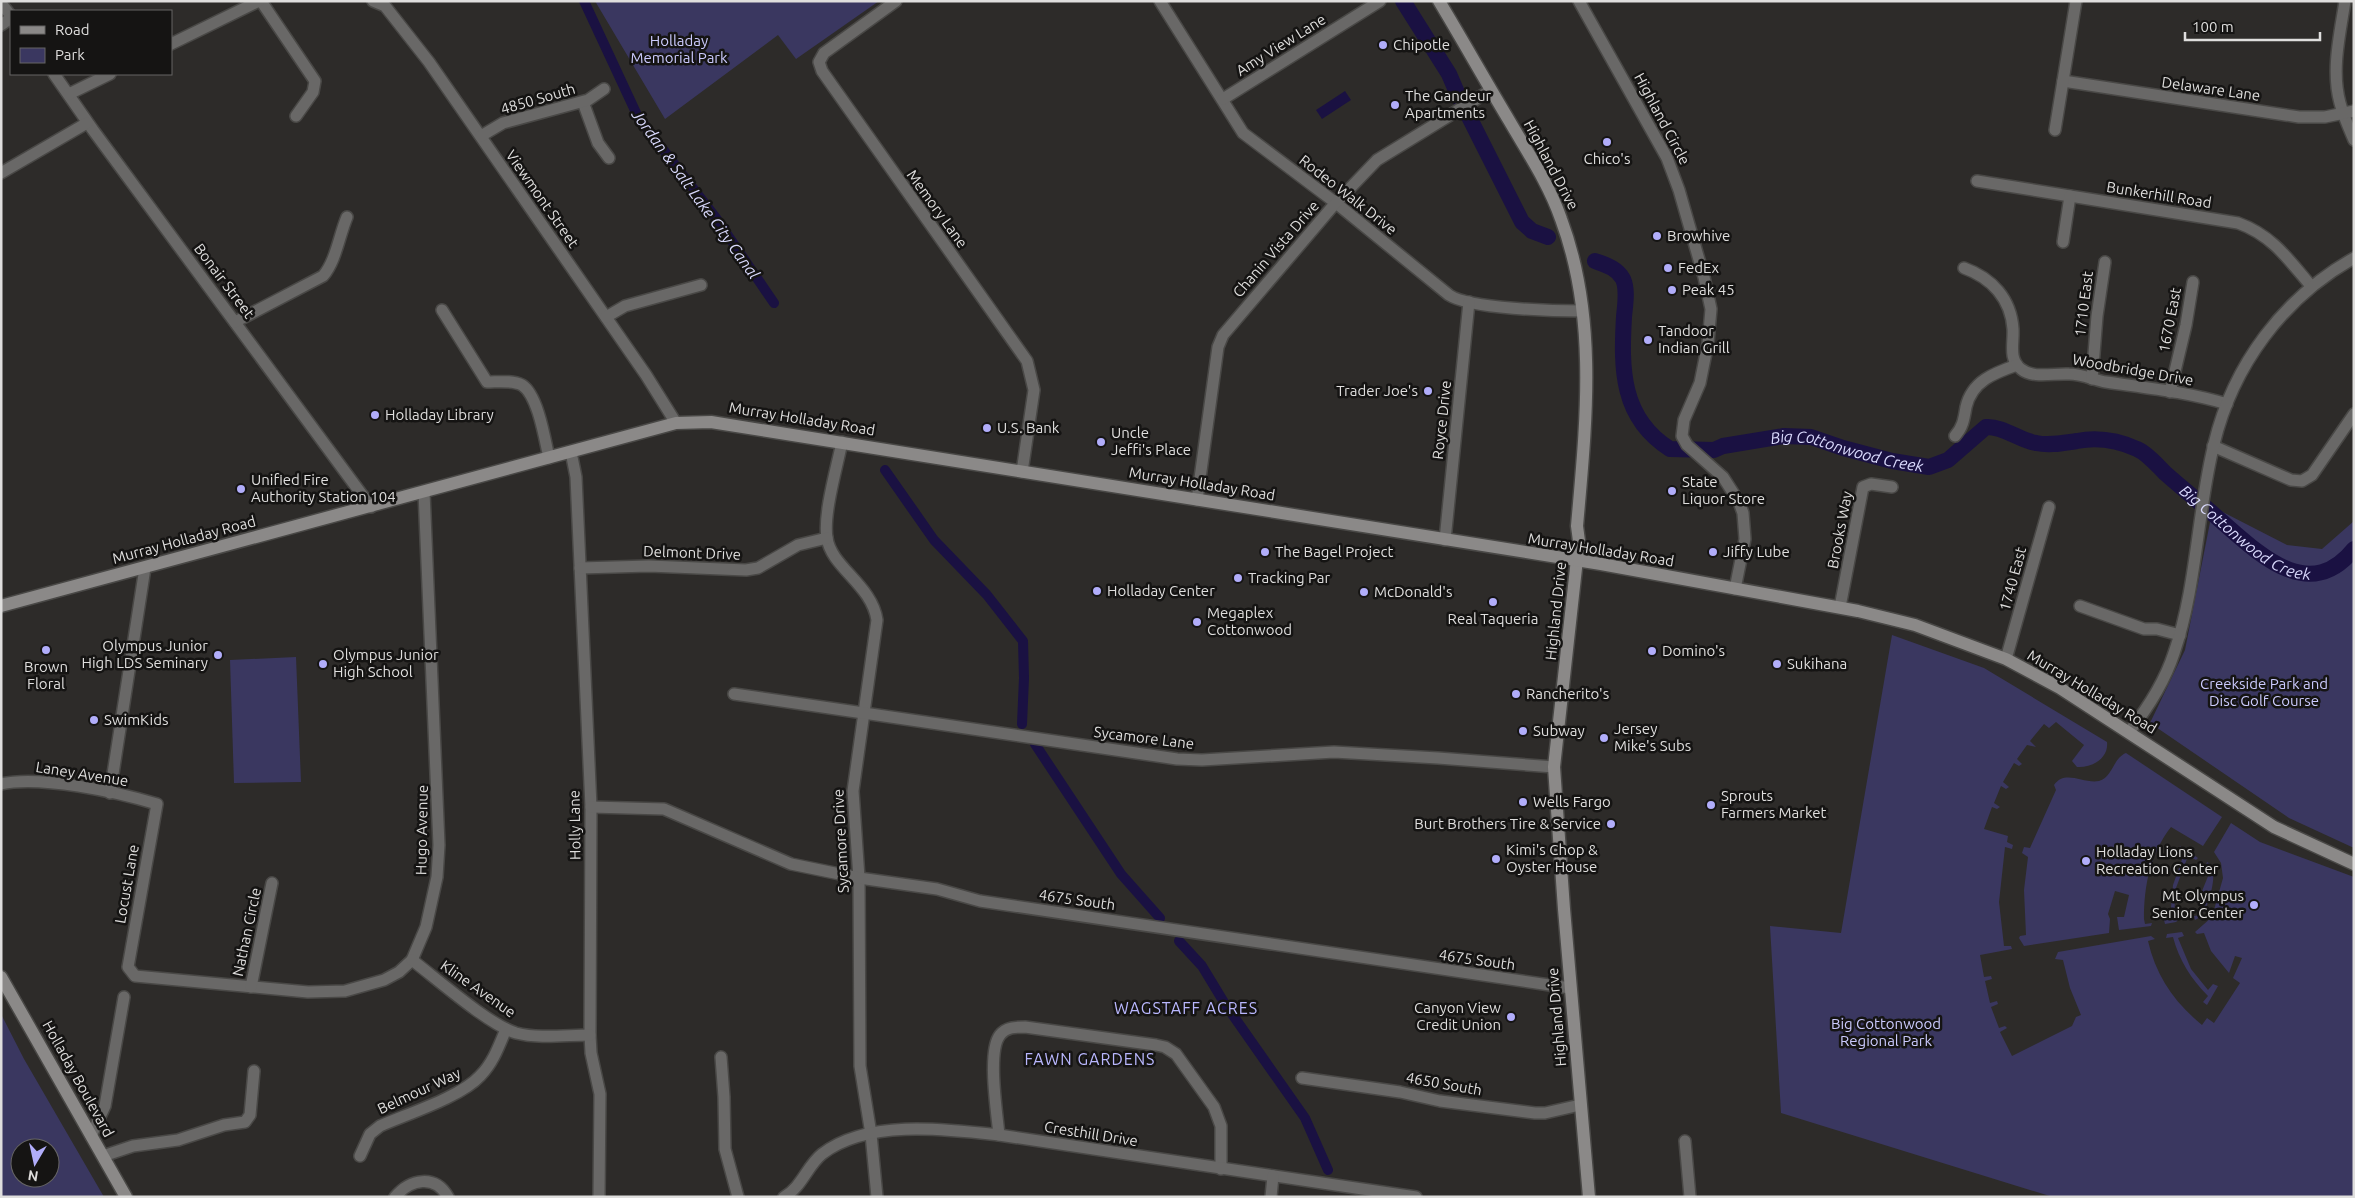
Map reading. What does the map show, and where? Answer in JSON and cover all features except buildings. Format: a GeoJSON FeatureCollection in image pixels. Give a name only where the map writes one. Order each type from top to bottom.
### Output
{"type":"FeatureCollection","features":[{"type":"Feature","properties":{"kind":"main road","name":"Highland Drive"},"geometry":{"type":"LineString","coordinates":[[1439,1],[1538,169],[1561,217],[1573,254],[1582,311],[1587,392],[1577,526],[1579,541],[1554,767],[1570,988],[1589,1197]]}},
{"type":"Feature","properties":{"kind":"main road","name":"Murray Holladay Road"},"geometry":{"type":"LineString","coordinates":[[1,606],[572,452],[676,422],[711,422],[1577,561],[1840,607],[1925,628],[2006,659],[2060,688],[2274,827],[2354,864]]}},
{"type":"Feature","properties":{"kind":"main road","name":"Holladay Boulevard"},"geometry":{"type":"LineString","coordinates":[[1,977],[126,1197]]}},
{"type":"Feature","properties":{"kind":"street"},"geometry":{"type":"LineString","coordinates":[[172,44],[260,1],[315,81],[313,92],[296,116]]}},
{"type":"Feature","properties":{"kind":"street","name":"Viewmont Street"},"geometry":{"type":"LineString","coordinates":[[373,1],[387,4],[429,62],[606,317],[676,422]]}},
{"type":"Feature","properties":{"kind":"street","name":"Memory Lane"},"geometry":{"type":"LineString","coordinates":[[896,1],[824,52],[819,62],[827,79],[855,121],[1027,361],[1034,390],[1022,472]]}},
{"type":"Feature","properties":{"kind":"street","name":"Rodeo Walk Drive"},"geometry":{"type":"LineString","coordinates":[[1160,1],[1223,99],[1234,121],[1252,142],[1336,203],[1449,295],[1469,302],[1556,311],[1582,311]]}},
{"type":"Feature","properties":{"kind":"street","name":"Amy View Lane"},"geometry":{"type":"LineString","coordinates":[[1223,99],[1380,1]]}},
{"type":"Feature","properties":{"kind":"street","name":"Highland Circle"},"geometry":{"type":"LineString","coordinates":[[1579,1],[1667,158],[1680,190],[1704,277],[1711,309],[1710,325],[1700,383],[1684,420],[1682,436],[1687,445],[1723,477],[1733,489],[1743,513],[1745,539],[1736,589]]}},
{"type":"Feature","properties":{"kind":"street"},"geometry":{"type":"LineString","coordinates":[[2056,130],[2076,1]]}},
{"type":"Feature","properties":{"kind":"street"},"geometry":{"type":"LineString","coordinates":[[2345,1],[2336,67],[2338,92],[2349,112],[2354,140]]}},
{"type":"Feature","properties":{"kind":"street"},"geometry":{"type":"LineString","coordinates":[[1,3],[10,16]]}},
{"type":"Feature","properties":{"kind":"street","name":"Bonair Street"},"geometry":{"type":"LineString","coordinates":[[55,75],[87,123],[371,506]]}},
{"type":"Feature","properties":{"kind":"street"},"geometry":{"type":"LineString","coordinates":[[69,94],[108,75]]}},
{"type":"Feature","properties":{"kind":"street","name":"Delaware Lane"},"geometry":{"type":"LineString","coordinates":[[2063,81],[2299,117],[2318,118],[2349,112]]}},
{"type":"Feature","properties":{"kind":"street","name":"4850 South"},"geometry":{"type":"LineString","coordinates":[[481,136],[503,123],[582,102],[604,89]]}},
{"type":"Feature","properties":{"kind":"street","name":"Chanin Vista Drive"},"geometry":{"type":"LineString","coordinates":[[1197,500],[1218,347],[1223,336],[1336,203],[1377,160],[1491,90]]}},
{"type":"Feature","properties":{"kind":"street"},"geometry":{"type":"LineString","coordinates":[[582,102],[598,143],[609,158]]}},
{"type":"Feature","properties":{"kind":"street"},"geometry":{"type":"LineString","coordinates":[[1,172],[87,123]]}},
{"type":"Feature","properties":{"kind":"street","name":"Bunkerhill Road"},"geometry":{"type":"LineString","coordinates":[[1977,181],[2229,221],[2246,226],[2276,245],[2311,286]]}},
{"type":"Feature","properties":{"kind":"street"},"geometry":{"type":"LineString","coordinates":[[2063,242],[2070,196]]}},
{"type":"Feature","properties":{"kind":"street"},"geometry":{"type":"LineString","coordinates":[[235,322],[324,276],[329,268],[338,236],[347,217]]}},
{"type":"Feature","properties":{"kind":"street"},"geometry":{"type":"LineString","coordinates":[[2130,732],[2166,673],[2180,635],[2213,446],[2226,404],[2239,375],[2257,346],[2278,319],[2311,286],[2354,258]]}},
{"type":"Feature","properties":{"kind":"street","name":"1710 East"},"geometry":{"type":"LineString","coordinates":[[2092,379],[2097,316],[2105,262]]}},
{"type":"Feature","properties":{"kind":"street"},"geometry":{"type":"LineString","coordinates":[[1955,436],[1962,427],[1969,398],[1978,383],[1994,374],[2017,366],[2013,355],[2013,323],[2006,301],[1989,281],[1964,268]]}},
{"type":"Feature","properties":{"kind":"street","name":"1670 East"},"geometry":{"type":"LineString","coordinates":[[2170,392],[2186,325],[2193,282]]}},
{"type":"Feature","properties":{"kind":"street"},"geometry":{"type":"LineString","coordinates":[[606,317],[625,306],[701,285]]}},
{"type":"Feature","properties":{"kind":"street","name":"Royce Drive"},"geometry":{"type":"LineString","coordinates":[[1445,540],[1469,302]]}},
{"type":"Feature","properties":{"kind":"street"},"geometry":{"type":"LineString","coordinates":[[442,310],[487,382],[515,383],[523,386],[529,392],[536,408],[549,458]]}},
{"type":"Feature","properties":{"kind":"street","name":"Woodbridge Drive"},"geometry":{"type":"LineString","coordinates":[[2017,366],[2030,373],[2068,373],[2226,404]]}},
{"type":"Feature","properties":{"kind":"street"},"geometry":{"type":"LineString","coordinates":[[2213,446],[2291,480],[2302,482],[2312,475],[2354,414]]}},
{"type":"Feature","properties":{"kind":"street"},"geometry":{"type":"LineString","coordinates":[[827,538],[830,498],[842,442]]}},
{"type":"Feature","properties":{"kind":"street","name":"Holly Lane"},"geometry":{"type":"LineString","coordinates":[[572,452],[576,477],[590,807],[590,1035],[592,1059],[600,1094],[599,1197]]}},
{"type":"Feature","properties":{"kind":"street","name":"Brooks Way"},"geometry":{"type":"LineString","coordinates":[[1840,607],[1863,487],[1871,484],[1892,487]]}},
{"type":"Feature","properties":{"kind":"street","name":"Hugo Avenue"},"geometry":{"type":"LineString","coordinates":[[412,960],[431,909],[437,877],[439,845],[424,492]]}},
{"type":"Feature","properties":{"kind":"street","name":"1740 East"},"geometry":{"type":"LineString","coordinates":[[2006,659],[2049,507]]}},
{"type":"Feature","properties":{"kind":"street","name":"Delmont Drive"},"geometry":{"type":"LineString","coordinates":[[580,568],[649,566],[752,570],[798,545],[827,538]]}},
{"type":"Feature","properties":{"kind":"street","name":"Sycamore Drive"},"geometry":{"type":"LineString","coordinates":[[827,538],[833,552],[868,596],[876,614],[874,646],[853,791],[859,878],[859,1057],[871,1134],[877,1197]]}},
{"type":"Feature","properties":{"kind":"street"},"geometry":{"type":"LineString","coordinates":[[110,793],[145,568]]}},
{"type":"Feature","properties":{"kind":"street"},"geometry":{"type":"LineString","coordinates":[[2080,606],[2144,629],[2157,629],[2180,635]]}},
{"type":"Feature","properties":{"kind":"street","name":"Sycamore Lane"},"geometry":{"type":"LineString","coordinates":[[734,694],[1176,759],[1202,760],[1334,752],[1554,767]]}},
{"type":"Feature","properties":{"kind":"street","name":"Laney Avenue"},"geometry":{"type":"LineString","coordinates":[[1,784],[28,780],[110,793],[157,804]]}},
{"type":"Feature","properties":{"kind":"street","name":"Locust Lane"},"geometry":{"type":"LineString","coordinates":[[157,804],[128,967],[130,971],[140,978],[251,987]]}},
{"type":"Feature","properties":{"kind":"street","name":"4675 South"},"geometry":{"type":"LineString","coordinates":[[590,807],[664,809],[786,862],[859,878],[937,889],[980,902],[1570,988]]}},
{"type":"Feature","properties":{"kind":"street","name":"Nathan Circle"},"geometry":{"type":"LineString","coordinates":[[251,987],[272,883]]}},
{"type":"Feature","properties":{"kind":"street"},"geometry":{"type":"LineString","coordinates":[[251,987],[308,992],[345,992],[384,980],[399,972],[412,960]]}},
{"type":"Feature","properties":{"kind":"street","name":"Kline Avenue"},"geometry":{"type":"LineString","coordinates":[[412,960],[490,1020],[506,1029],[532,1035],[590,1035]]}},
{"type":"Feature","properties":{"kind":"street"},"geometry":{"type":"LineString","coordinates":[[91,1136],[104,1106],[124,997]]}},
{"type":"Feature","properties":{"kind":"street"},"geometry":{"type":"LineString","coordinates":[[999,1135],[994,1052],[1000,1035],[1007,1029],[1025,1027],[1156,1045],[1176,1054],[1214,1107],[1221,1126],[1222,1169]]}},
{"type":"Feature","properties":{"kind":"street","name":"Belmour Way"},"geometry":{"type":"LineString","coordinates":[[360,1156],[370,1134],[380,1126],[467,1087],[480,1077],[497,1052],[506,1029]]}},
{"type":"Feature","properties":{"kind":"street"},"geometry":{"type":"LineString","coordinates":[[721,1057],[725,1150],[738,1197]]}},
{"type":"Feature","properties":{"kind":"street"},"geometry":{"type":"LineString","coordinates":[[103,1156],[133,1146],[178,1140],[224,1125],[245,1122],[250,1115],[254,1071]]}},
{"type":"Feature","properties":{"kind":"street","name":"4650 South"},"geometry":{"type":"LineString","coordinates":[[1302,1078],[1400,1092],[1440,1101],[1535,1113],[1545,1113],[1580,1106]]}},
{"type":"Feature","properties":{"kind":"street","name":"Cresthill Drive"},"geometry":{"type":"LineString","coordinates":[[784,1197],[794,1190],[812,1165],[828,1150],[848,1140],[871,1134],[936,1129],[999,1135],[1416,1197]]}},
{"type":"Feature","properties":{"kind":"street"},"geometry":{"type":"LineString","coordinates":[[1685,1142],[1690,1197]]}},
{"type":"Feature","properties":{"kind":"street"},"geometry":{"type":"LineString","coordinates":[[1272,1197],[1273,1176]]}},
{"type":"Feature","properties":{"kind":"street"},"geometry":{"type":"LineString","coordinates":[[395,1197],[409,1185],[423,1181],[438,1185],[448,1197]]}},
{"type":"Feature","properties":{"kind":"green space","name":"Holladay Memorial Park"},"geometry":{"type":"Polygon","coordinates":[[[595,1],[879,1],[796,59],[778,35],[665,119],[595,1]]]}},
{"type":"Feature","properties":{"kind":"green space","name":"Creekside Park and Disc Golf Course"},"geometry":{"type":"Polygon","coordinates":[[[2213,507],[2287,545],[2322,549],[2354,521],[2354,848],[2289,818],[2150,723],[2185,650],[2213,507]]]}},
{"type":"Feature","properties":{"kind":"green space","name":"Big Cottonwood Regional Park"},"geometry":{"type":"Polygon","coordinates":[[[1892,635],[1984,668],[2107,742],[2107,748],[2102,758],[2088,766],[2077,767],[2072,761],[2084,745],[2056,722],[2049,728],[2044,724],[2030,741],[2036,747],[2027,745],[2017,759],[2022,764],[2019,766],[2014,763],[2003,782],[2009,787],[2006,789],[2001,786],[1994,803],[2000,807],[1997,809],[1992,807],[1984,829],[2008,836],[2007,842],[2013,845],[2012,849],[2005,847],[1999,902],[2004,946],[2011,946],[2012,949],[1980,955],[1984,977],[1991,976],[1992,979],[1985,981],[1990,1003],[1997,1001],[1998,1004],[1991,1007],[1999,1028],[2005,1026],[2007,1028],[2000,1032],[2012,1056],[2072,1026],[2076,1017],[2081,1015],[2070,988],[2063,960],[2055,959],[2058,952],[2151,936],[2155,939],[2148,941],[2151,954],[2161,977],[2175,998],[2202,1025],[2207,1018],[2214,1023],[2240,983],[2233,978],[2242,958],[2235,956],[2229,973],[2211,951],[2204,933],[2197,934],[2195,932],[2212,917],[2223,878],[2221,863],[2214,852],[2231,823],[2260,842],[2354,877],[2354,1197],[2053,1197],[1781,1113],[1770,926],[1841,933],[1892,635]]]}},
{"type":"Feature","properties":{"kind":"green space"},"geometry":{"type":"Polygon","coordinates":[[[296,657],[301,782],[234,783],[230,660],[296,657]]]}},
{"type":"Feature","properties":{"kind":"green space"},"geometry":{"type":"Polygon","coordinates":[[[2126,753],[2222,817],[2203,846],[2171,827],[2164,837],[2153,859],[2145,894],[2144,919],[2145,924],[2152,923],[2151,926],[2119,930],[2117,917],[2124,917],[2129,895],[2115,891],[2108,914],[2110,919],[2109,933],[2024,946],[2019,938],[2026,935],[2024,890],[2028,857],[2022,853],[2024,847],[2030,848],[2056,790],[2054,785],[2058,780],[2069,777],[2093,781],[2104,779],[2118,759],[2126,753]]]}},
{"type":"Feature","properties":{"kind":"green space"},"geometry":{"type":"Polygon","coordinates":[[[2180,846],[2198,858],[2196,860],[2188,856],[2176,888],[2174,914],[2181,914],[2181,917],[2176,922],[2165,924],[2164,920],[2170,919],[2173,885],[2184,854],[2178,850],[2180,846]]]}},
{"type":"Feature","properties":{"kind":"green space"},"geometry":{"type":"Polygon","coordinates":[[[2207,862],[2212,865],[2212,887],[2204,911],[2200,917],[2195,920],[2194,916],[2201,915],[2202,891],[2211,869],[2206,865],[2207,862]]]}},
{"type":"Feature","properties":{"kind":"green space"},"geometry":{"type":"Polygon","coordinates":[[[2182,932],[2184,936],[2178,938],[2191,969],[2208,990],[2213,984],[2218,986],[2207,1005],[2203,1002],[2208,996],[2186,969],[2173,937],[2166,938],[2167,934],[2182,932]]]}},
{"type":"Feature","properties":{"kind":"green space"},"geometry":{"type":"Polygon","coordinates":[[[1,1014],[24,1059],[104,1197],[1,1197],[1,1014]]]}},
{"type":"Feature","properties":{"kind":"shaded area"},"geometry":{"type":"Polygon","coordinates":[[[1345,91],[1351,100],[1322,119],[1316,110],[1345,91]]]}},
{"type":"Feature","properties":{"kind":"waterway","name":"Jordan & Salt Lake City Canal"},"geometry":{"type":"LineString","coordinates":[[584,1],[638,117],[716,218],[774,303]]}},
{"type":"Feature","properties":{"kind":"waterway","name":"Big Cottonwood Creek"},"geometry":{"type":"LineString","coordinates":[[1403,1],[1449,74],[1522,222],[1532,231],[1548,237]]}},
{"type":"Feature","properties":{"kind":"waterway","name":"Big Cottonwood Creek"},"geometry":{"type":"LineString","coordinates":[[1595,261],[1621,275],[1625,283],[1623,355],[1628,391],[1633,407],[1642,423],[1654,437],[1670,449],[1714,450],[1723,446],[1784,436],[1811,437],[1892,461],[1929,467],[1948,460],[1986,427],[1999,429],[2041,444],[2092,439],[2115,441],[2141,451],[2152,459],[2165,473],[2251,546],[2284,568],[2302,573],[2319,573],[2337,565],[2354,549]]}},
{"type":"Feature","properties":{"kind":"waterway","name":"Jordan & Salt Lake City Canal"},"geometry":{"type":"LineString","coordinates":[[885,470],[934,540],[987,595],[1023,641],[1022,724]]}},
{"type":"Feature","properties":{"kind":"waterway","name":"Jordan & Salt Lake City Canal"},"geometry":{"type":"LineString","coordinates":[[1035,744],[1121,874],[1160,918]]}},
{"type":"Feature","properties":{"kind":"waterway","name":"Jordan & Salt Lake City Canal"},"geometry":{"type":"LineString","coordinates":[[1179,941],[1202,966],[1225,1004],[1305,1118],[1328,1170]]}},
{"type":"Feature","properties":{"kind":"place","name":"Chipotle"},"geometry":{"type":"Point","coordinates":[1383,45]}},
{"type":"Feature","properties":{"kind":"place","name":"The Gandeur Apartments"},"geometry":{"type":"Point","coordinates":[1395,105]}},
{"type":"Feature","properties":{"kind":"place","name":"Chico's"},"geometry":{"type":"Point","coordinates":[1607,142]}},
{"type":"Feature","properties":{"kind":"place","name":"Browhive"},"geometry":{"type":"Point","coordinates":[1657,236]}},
{"type":"Feature","properties":{"kind":"place","name":"FedEx"},"geometry":{"type":"Point","coordinates":[1668,268]}},
{"type":"Feature","properties":{"kind":"place","name":"Peak 45"},"geometry":{"type":"Point","coordinates":[1672,290]}},
{"type":"Feature","properties":{"kind":"place","name":"Tandoor Indian Grill"},"geometry":{"type":"Point","coordinates":[1648,340]}},
{"type":"Feature","properties":{"kind":"place","name":"Trader Joe's"},"geometry":{"type":"Point","coordinates":[1428,391]}},
{"type":"Feature","properties":{"kind":"place","name":"Holladay Library"},"geometry":{"type":"Point","coordinates":[375,415]}},
{"type":"Feature","properties":{"kind":"place","name":"U.S. Bank"},"geometry":{"type":"Point","coordinates":[987,428]}},
{"type":"Feature","properties":{"kind":"place","name":"Uncle Jeffi's Place"},"geometry":{"type":"Point","coordinates":[1101,442]}},
{"type":"Feature","properties":{"kind":"place","name":"Unified Fire Authority Station 104"},"geometry":{"type":"Point","coordinates":[241,489]}},
{"type":"Feature","properties":{"kind":"place","name":"State Liquor Store"},"geometry":{"type":"Point","coordinates":[1672,491]}},
{"type":"Feature","properties":{"kind":"place","name":"The Bagel Project"},"geometry":{"type":"Point","coordinates":[1265,552]}},
{"type":"Feature","properties":{"kind":"place","name":"Jiffy Lube"},"geometry":{"type":"Point","coordinates":[1713,552]}},
{"type":"Feature","properties":{"kind":"place","name":"Tracking Par"},"geometry":{"type":"Point","coordinates":[1238,578]}},
{"type":"Feature","properties":{"kind":"place","name":"Holladay Center"},"geometry":{"type":"Point","coordinates":[1097,591]}},
{"type":"Feature","properties":{"kind":"place","name":"McDonald's"},"geometry":{"type":"Point","coordinates":[1364,592]}},
{"type":"Feature","properties":{"kind":"place","name":"Real Taqueria"},"geometry":{"type":"Point","coordinates":[1493,602]}},
{"type":"Feature","properties":{"kind":"place","name":"Megaplex Cottonwood"},"geometry":{"type":"Point","coordinates":[1197,622]}},
{"type":"Feature","properties":{"kind":"place","name":"Brown Floral"},"geometry":{"type":"Point","coordinates":[46,650]}},
{"type":"Feature","properties":{"kind":"place","name":"Domino's"},"geometry":{"type":"Point","coordinates":[1652,651]}},
{"type":"Feature","properties":{"kind":"place","name":"Olympus Junior High LDS Seminary"},"geometry":{"type":"Point","coordinates":[218,655]}},
{"type":"Feature","properties":{"kind":"place","name":"Olympus Junior High School"},"geometry":{"type":"Point","coordinates":[323,664]}},
{"type":"Feature","properties":{"kind":"place","name":"Sukihana"},"geometry":{"type":"Point","coordinates":[1777,664]}},
{"type":"Feature","properties":{"kind":"place","name":"Rancherito's"},"geometry":{"type":"Point","coordinates":[1516,694]}},
{"type":"Feature","properties":{"kind":"place","name":"SwimKids"},"geometry":{"type":"Point","coordinates":[94,720]}},
{"type":"Feature","properties":{"kind":"place","name":"Subway"},"geometry":{"type":"Point","coordinates":[1523,731]}},
{"type":"Feature","properties":{"kind":"place","name":"Jersey Mike's Subs"},"geometry":{"type":"Point","coordinates":[1604,738]}},
{"type":"Feature","properties":{"kind":"place","name":"Wells Fargo"},"geometry":{"type":"Point","coordinates":[1523,802]}},
{"type":"Feature","properties":{"kind":"place","name":"Sprouts Farmers Market"},"geometry":{"type":"Point","coordinates":[1711,805]}},
{"type":"Feature","properties":{"kind":"place","name":"Burt Brothers Tire & Service"},"geometry":{"type":"Point","coordinates":[1611,824]}},
{"type":"Feature","properties":{"kind":"place","name":"Kimi's Chop & Oyster House"},"geometry":{"type":"Point","coordinates":[1496,859]}},
{"type":"Feature","properties":{"kind":"place","name":"Holladay Lions Recreation Center"},"geometry":{"type":"Point","coordinates":[2086,861]}},
{"type":"Feature","properties":{"kind":"place","name":"Mt Olympus Senior Center"},"geometry":{"type":"Point","coordinates":[2254,905]}},
{"type":"Feature","properties":{"kind":"place","name":"Canyon View Credit Union"},"geometry":{"type":"Point","coordinates":[1511,1017]}},
{"type":"Feature","properties":{"kind":"district","name":"WAGSTAFF ACRES"},"geometry":{"type":"Point","coordinates":[1186,1008]}},
{"type":"Feature","properties":{"kind":"district","name":"FAWN GARDENS"},"geometry":{"type":"Point","coordinates":[1090,1059]}}]}
